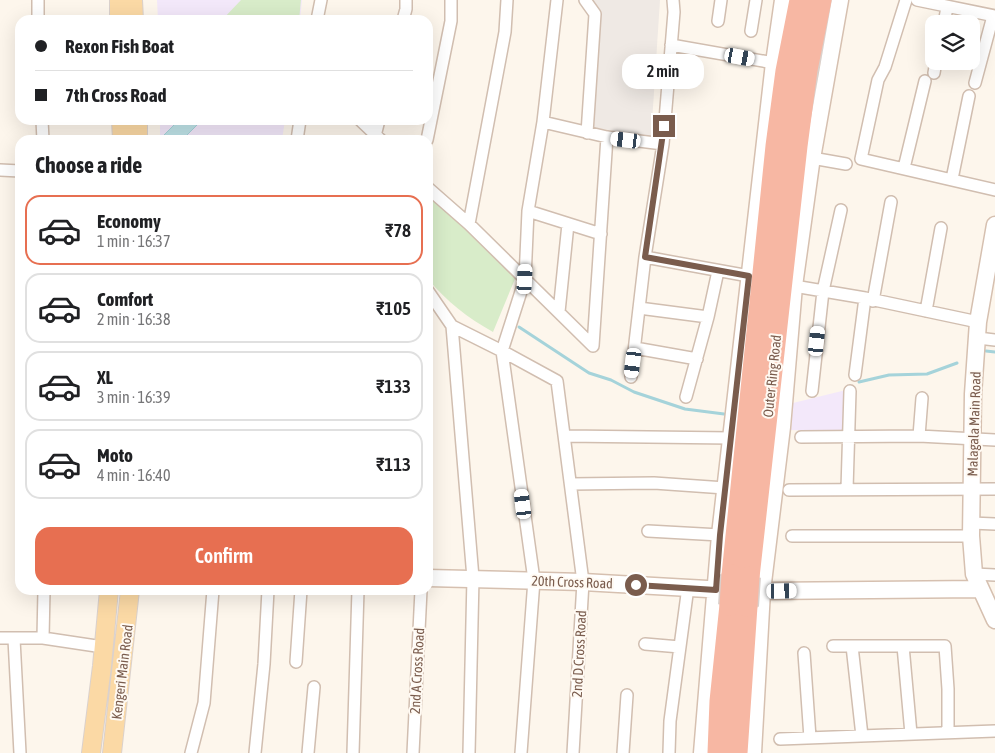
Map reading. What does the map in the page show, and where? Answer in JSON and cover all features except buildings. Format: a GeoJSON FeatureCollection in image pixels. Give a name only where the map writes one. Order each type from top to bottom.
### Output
{"type":"FeatureCollection","features":[{"type":"Feature","properties":{"kind":"highway","name":"Outer Ring Road"},"geometry":{"type":"LineString","coordinates":[[748,581],[776,146],[788,61],[800,0]]}},
{"type":"Feature","properties":{"kind":"highway","name":"Outer Ring Road"},"geometry":{"type":"LineString","coordinates":[[718,753],[720,701],[731,600],[748,581],[797,146],[808,61],[821,0]]}},
{"type":"Feature","properties":{"kind":"highway","name":"Outer Ring Road"},"geometry":{"type":"LineString","coordinates":[[731,600],[737,753]]}},
{"type":"Feature","properties":{"kind":"main road"},"geometry":{"type":"LineString","coordinates":[[119,0],[119,15]]}},
{"type":"Feature","properties":{"kind":"main road"},"geometry":{"type":"LineString","coordinates":[[133,0],[134,15]]}},
{"type":"Feature","properties":{"kind":"main road","name":"Kengeri Main Road"},"geometry":{"type":"LineString","coordinates":[[91,753],[108,595]]}},
{"type":"Feature","properties":{"kind":"main road","name":"Kengeri Main Road"},"geometry":{"type":"LineString","coordinates":[[112,753],[129,595]]}},
{"type":"Feature","properties":{"kind":"street"},"geometry":{"type":"LineString","coordinates":[[38,0],[38,15]]}},
{"type":"Feature","properties":{"kind":"street"},"geometry":{"type":"LineString","coordinates":[[318,15],[321,0]]}},
{"type":"Feature","properties":{"kind":"street"},"geometry":{"type":"LineString","coordinates":[[404,15],[406,0]]}},
{"type":"Feature","properties":{"kind":"street"},"geometry":{"type":"LineString","coordinates":[[433,114],[451,21],[451,0]]}},
{"type":"Feature","properties":{"kind":"street"},"geometry":{"type":"LineString","coordinates":[[469,224],[505,32],[506,0]]}},
{"type":"Feature","properties":{"kind":"street"},"geometry":{"type":"LineString","coordinates":[[521,753],[534,580],[502,351],[525,279],[528,211],[543,122],[557,0]]}},
{"type":"Feature","properties":{"kind":"street"},"geometry":{"type":"LineString","coordinates":[[585,0],[595,14],[586,133]]}},
{"type":"Feature","properties":{"kind":"street"},"geometry":{"type":"LineString","coordinates":[[631,377],[645,257],[663,144],[674,12],[673,0]]}},
{"type":"Feature","properties":{"kind":"street"},"geometry":{"type":"LineString","coordinates":[[718,21],[721,0]]}},
{"type":"Feature","properties":{"kind":"street"},"geometry":{"type":"LineString","coordinates":[[750,31],[756,0]]}},
{"type":"Feature","properties":{"kind":"street"},"geometry":{"type":"LineString","coordinates":[[702,753],[731,600],[720,535],[774,63],[783,0]]}},
{"type":"Feature","properties":{"kind":"street"},"geometry":{"type":"LineString","coordinates":[[753,753],[748,581],[782,427],[794,286],[812,158],[840,0]]}},
{"type":"Feature","properties":{"kind":"street"},"geometry":{"type":"LineString","coordinates":[[906,0],[885,66],[878,80],[861,159],[995,190]]}},
{"type":"Feature","properties":{"kind":"street"},"geometry":{"type":"LineString","coordinates":[[917,0],[994,16],[975,83]]}},
{"type":"Feature","properties":{"kind":"street"},"geometry":{"type":"LineString","coordinates":[[946,15],[947,6]]}},
{"type":"Feature","properties":{"kind":"street"},"geometry":{"type":"LineString","coordinates":[[671,45],[774,63]]}},
{"type":"Feature","properties":{"kind":"street"},"geometry":{"type":"LineString","coordinates":[[904,168],[925,81]]}},
{"type":"Feature","properties":{"kind":"street"},"geometry":{"type":"LineString","coordinates":[[952,180],[969,96]]}},
{"type":"Feature","properties":{"kind":"street"},"geometry":{"type":"LineString","coordinates":[[543,122],[607,137],[663,144]]}},
{"type":"Feature","properties":{"kind":"street"},"geometry":{"type":"LineString","coordinates":[[365,125],[374,135]]}},
{"type":"Feature","properties":{"kind":"street"},"geometry":{"type":"LineString","coordinates":[[433,192],[469,224],[593,346],[607,137]]}},
{"type":"Feature","properties":{"kind":"street"},"geometry":{"type":"LineString","coordinates":[[812,158],[846,164]]}},
{"type":"Feature","properties":{"kind":"street"},"geometry":{"type":"LineString","coordinates":[[0,170],[15,171]]}},
{"type":"Feature","properties":{"kind":"street"},"geometry":{"type":"LineString","coordinates":[[855,375],[869,300],[891,202]]}},
{"type":"Feature","properties":{"kind":"street"},"geometry":{"type":"LineString","coordinates":[[812,391],[823,290],[841,210]]}},
{"type":"Feature","properties":{"kind":"street"},"geometry":{"type":"LineString","coordinates":[[528,211],[601,234]]}},
{"type":"Feature","properties":{"kind":"street"},"geometry":{"type":"LineString","coordinates":[[559,312],[568,224]]}},
{"type":"Feature","properties":{"kind":"street","name":"Malagala Main Road"},"geometry":{"type":"LineString","coordinates":[[995,225],[978,330],[973,394],[971,530],[977,581],[995,620]]}},
{"type":"Feature","properties":{"kind":"street"},"geometry":{"type":"LineString","coordinates":[[926,311],[941,228]]}},
{"type":"Feature","properties":{"kind":"street"},"geometry":{"type":"LineString","coordinates":[[645,257],[749,276]]}},
{"type":"Feature","properties":{"kind":"street"},"geometry":{"type":"LineString","coordinates":[[686,397],[708,317],[718,271]]}},
{"type":"Feature","properties":{"kind":"street"},"geometry":{"type":"LineString","coordinates":[[794,286],[926,311],[978,330],[995,340]]}},
{"type":"Feature","properties":{"kind":"street"},"geometry":{"type":"LineString","coordinates":[[433,298],[452,326],[502,351]]}},
{"type":"Feature","properties":{"kind":"street"},"geometry":{"type":"LineString","coordinates":[[639,308],[708,317]]}},
{"type":"Feature","properties":{"kind":"street"},"geometry":{"type":"LineString","coordinates":[[452,326],[473,578],[469,753]]}},
{"type":"Feature","properties":{"kind":"street"},"geometry":{"type":"LineString","coordinates":[[635,348],[697,359]]}},
{"type":"Feature","properties":{"kind":"street","name":"2nd D Cross Road"},"geometry":{"type":"LineString","coordinates":[[502,351],[557,380],[583,582],[573,753]]}},
{"type":"Feature","properties":{"kind":"street"},"geometry":{"type":"LineString","coordinates":[[847,489],[850,391]]}},
{"type":"Feature","properties":{"kind":"street"},"geometry":{"type":"LineString","coordinates":[[919,436],[922,398]]}},
{"type":"Feature","properties":{"kind":"street"},"geometry":{"type":"LineString","coordinates":[[565,436],[731,438]]}},
{"type":"Feature","properties":{"kind":"street"},"geometry":{"type":"LineString","coordinates":[[801,437],[919,436],[995,440]]}},
{"type":"Feature","properties":{"kind":"street"},"geometry":{"type":"LineString","coordinates":[[571,484],[654,483],[726,488]]}},
{"type":"Feature","properties":{"kind":"street"},"geometry":{"type":"LineString","coordinates":[[789,490],[972,488],[995,490]]}},
{"type":"Feature","properties":{"kind":"street"},"geometry":{"type":"LineString","coordinates":[[792,536],[971,530],[995,524]]}},
{"type":"Feature","properties":{"kind":"street"},"geometry":{"type":"LineString","coordinates":[[648,531],[720,535]]}},
{"type":"Feature","properties":{"kind":"street"},"geometry":{"type":"LineString","coordinates":[[977,581],[995,575]]}},
{"type":"Feature","properties":{"kind":"street","name":"20th Cross Road"},"geometry":{"type":"LineString","coordinates":[[433,578],[534,580],[688,587],[731,600],[748,581],[977,581]]}},
{"type":"Feature","properties":{"kind":"street"},"geometry":{"type":"LineString","coordinates":[[669,753],[670,721],[688,587]]}},
{"type":"Feature","properties":{"kind":"street"},"geometry":{"type":"LineString","coordinates":[[43,638],[44,595]]}},
{"type":"Feature","properties":{"kind":"street"},"geometry":{"type":"LineString","coordinates":[[191,753],[204,703],[213,595]]}},
{"type":"Feature","properties":{"kind":"street"},"geometry":{"type":"LineString","coordinates":[[255,753],[264,664],[268,595]]}},
{"type":"Feature","properties":{"kind":"street"},"geometry":{"type":"LineString","coordinates":[[296,662],[301,595]]}},
{"type":"Feature","properties":{"kind":"street"},"geometry":{"type":"LineString","coordinates":[[353,753],[358,595]]}},
{"type":"Feature","properties":{"kind":"street","name":"2nd A Cross Road"},"geometry":{"type":"LineString","coordinates":[[413,753],[421,595]]}},
{"type":"Feature","properties":{"kind":"street"},"geometry":{"type":"LineString","coordinates":[[0,638],[43,638],[103,647]]}},
{"type":"Feature","properties":{"kind":"street"},"geometry":{"type":"LineString","coordinates":[[14,638],[20,753]]}},
{"type":"Feature","properties":{"kind":"street"},"geometry":{"type":"LineString","coordinates":[[645,644],[680,647]]}},
{"type":"Feature","properties":{"kind":"street"},"geometry":{"type":"LineString","coordinates":[[833,646],[945,646],[948,732]]}},
{"type":"Feature","properties":{"kind":"street"},"geometry":{"type":"LineString","coordinates":[[852,646],[862,736]]}},
{"type":"Feature","properties":{"kind":"street"},"geometry":{"type":"LineString","coordinates":[[903,646],[911,734]]}},
{"type":"Feature","properties":{"kind":"street"},"geometry":{"type":"LineString","coordinates":[[804,653],[810,738]]}},
{"type":"Feature","properties":{"kind":"street"},"geometry":{"type":"LineString","coordinates":[[308,753],[314,687]]}},
{"type":"Feature","properties":{"kind":"street"},"geometry":{"type":"LineString","coordinates":[[622,753],[627,695]]}},
{"type":"Feature","properties":{"kind":"street"},"geometry":{"type":"LineString","coordinates":[[780,739],[995,731]]}},
{"type":"Feature","properties":{"kind":"shaded area"},"geometry":{"type":"Polygon","coordinates":[[[157,0],[302,0],[300,15],[158,15],[157,0]]]}},
{"type":"Feature","properties":{"kind":"shaded area"},"geometry":{"type":"Polygon","coordinates":[[[590,0],[660,0],[651,138],[592,127],[590,0]]]}},
{"type":"Feature","properties":{"kind":"shaded area"},"geometry":{"type":"Polygon","coordinates":[[[160,125],[284,125],[283,135],[160,135],[160,125]]]}},
{"type":"Feature","properties":{"kind":"shaded area"},"geometry":{"type":"Polygon","coordinates":[[[846,390],[846,432],[791,430],[793,403],[846,390]]]}},
{"type":"Feature","properties":{"kind":"green space"},"geometry":{"type":"Polygon","coordinates":[[[241,0],[301,0],[300,15],[227,15],[241,0]]]}},
{"type":"Feature","properties":{"kind":"green space"},"geometry":{"type":"Polygon","coordinates":[[[433,200],[517,274],[493,332],[458,309],[433,285],[433,200]]]}},
{"type":"Feature","properties":{"kind":"water"},"geometry":{"type":"Polygon","coordinates":[[[174,125],[197,125],[187,135],[164,135],[174,125]]]}},
{"type":"Feature","properties":{"kind":"waterway"},"geometry":{"type":"LineString","coordinates":[[519,327],[589,373],[611,380],[634,392],[685,409],[724,414]]}},
{"type":"Feature","properties":{"kind":"waterway"},"geometry":{"type":"LineString","coordinates":[[986,351],[995,352]]}},
{"type":"Feature","properties":{"kind":"waterway"},"geometry":{"type":"LineString","coordinates":[[859,382],[889,375],[927,374],[957,363]]}},
{"type":"Feature","properties":{"kind":"route"},"geometry":{"type":"LineString","coordinates":[[636,585],[716,590],[720,535],[749,276],[645,257],[663,144],[664,126]]}}]}
